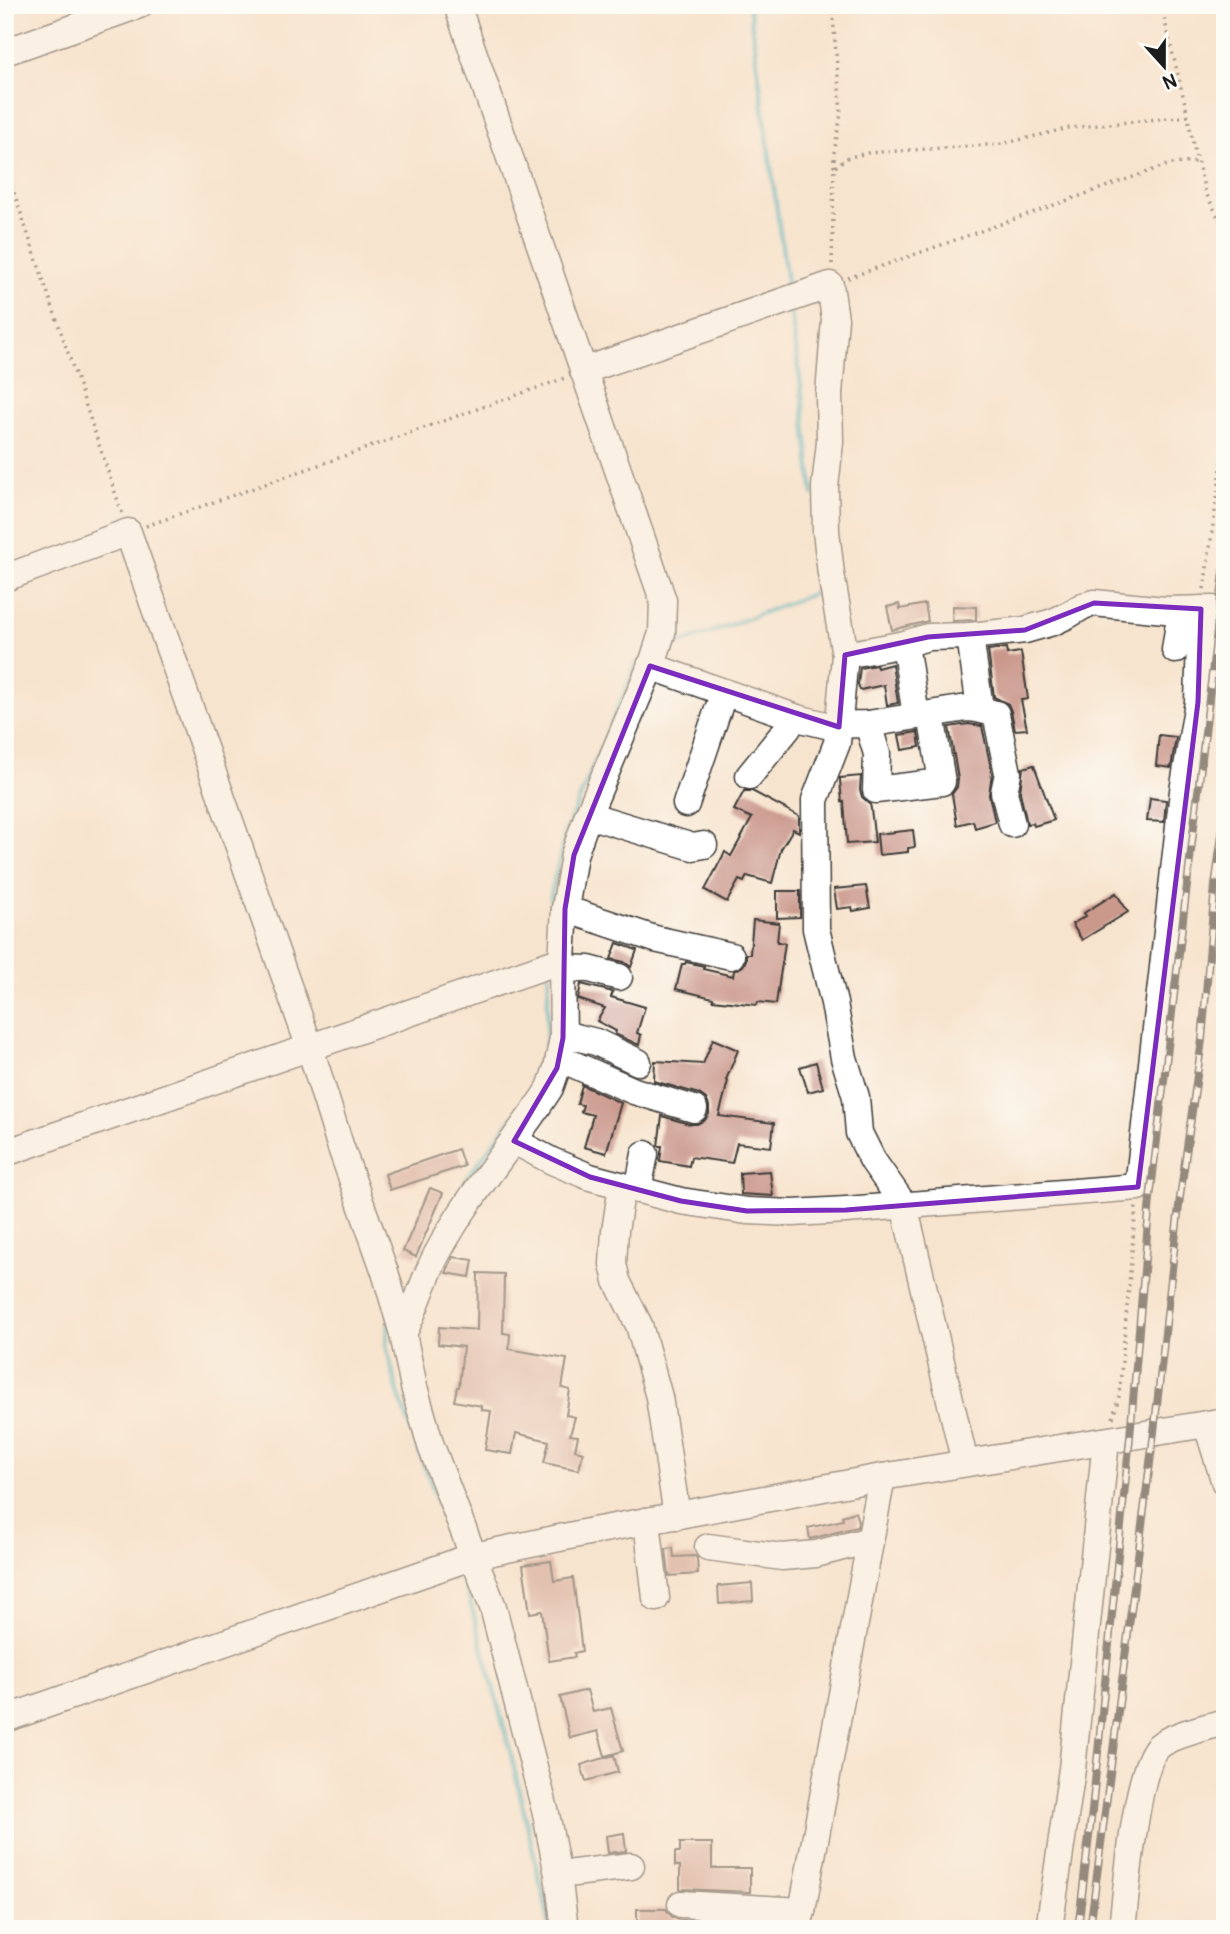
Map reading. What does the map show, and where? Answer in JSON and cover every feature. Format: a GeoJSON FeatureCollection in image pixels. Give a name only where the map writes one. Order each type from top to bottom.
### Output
{"type":"FeatureCollection","features":[{"type":"Feature","properties":{"kind":"street"},"geometry":{"type":"LineString","coordinates":[[5,52],[139,5]]}},
{"type":"Feature","properties":{"kind":"street"},"geometry":{"type":"LineString","coordinates":[[403,1334],[435,1257],[461,1212],[550,1088],[561,1046],[565,909],[574,855],[662,633],[663,600],[457,5]]}},
{"type":"Feature","properties":{"kind":"street"},"geometry":{"type":"LineString","coordinates":[[583,371],[830,285],[835,319],[829,394],[830,442],[825,487],[826,531],[845,655],[837,743],[815,800],[816,929],[844,1058],[856,1097],[859,1133],[873,1161],[904,1205],[965,1463]]}},
{"type":"Feature","properties":{"kind":"street"},"geometry":{"type":"LineString","coordinates":[[5,578],[128,532],[310,1048],[340,1145],[385,1272],[431,1446],[493,1606],[546,1814],[565,1929]]}},
{"type":"Feature","properties":{"kind":"street"},"geometry":{"type":"LineString","coordinates":[[845,655],[928,637],[1025,630],[1053,622],[1094,603],[1165,610],[1198,609]]}},
{"type":"Feature","properties":{"kind":"street"},"geometry":{"type":"LineString","coordinates":[[1175,650],[1198,609]]}},
{"type":"Feature","properties":{"kind":"street"},"geometry":{"type":"LineString","coordinates":[[514,1141],[552,1161],[630,1188],[681,1201],[747,1211],[793,1213],[1138,1187],[1183,791],[1198,702],[1198,609]]}},
{"type":"Feature","properties":{"kind":"street"},"geometry":{"type":"LineString","coordinates":[[970,636],[980,708]]}},
{"type":"Feature","properties":{"kind":"street"},"geometry":{"type":"LineString","coordinates":[[868,724],[877,754],[876,790],[942,782],[905,643]]}},
{"type":"Feature","properties":{"kind":"street"},"geometry":{"type":"LineString","coordinates":[[651,663],[793,717],[826,725],[868,724],[967,708],[980,708],[996,714],[1008,772],[1004,792],[1012,824]]}},
{"type":"Feature","properties":{"kind":"street"},"geometry":{"type":"LineString","coordinates":[[686,804],[724,692]]}},
{"type":"Feature","properties":{"kind":"street"},"geometry":{"type":"LineString","coordinates":[[749,776],[788,728],[793,717]]}},
{"type":"Feature","properties":{"kind":"street"},"geometry":{"type":"LineString","coordinates":[[588,815],[694,847],[704,845]]}},
{"type":"Feature","properties":{"kind":"street"},"geometry":{"type":"LineString","coordinates":[[565,909],[655,939],[731,956]]}},
{"type":"Feature","properties":{"kind":"street"},"geometry":{"type":"LineString","coordinates":[[5,1153],[562,964],[619,977]]}},
{"type":"Feature","properties":{"kind":"street"},"geometry":{"type":"LineString","coordinates":[[561,1046],[596,1042],[638,1062]]}},
{"type":"Feature","properties":{"kind":"street"},"geometry":{"type":"LineString","coordinates":[[561,1046],[634,1091],[694,1109]]}},
{"type":"Feature","properties":{"kind":"street"},"geometry":{"type":"LineString","coordinates":[[645,1154],[615,1231],[613,1264],[617,1281],[639,1325],[659,1397],[677,1516]]}},
{"type":"Feature","properties":{"kind":"street"},"geometry":{"type":"LineString","coordinates":[[5,1718],[474,1556],[648,1521],[882,1477],[1216,1423],[1225,1483]]}},
{"type":"Feature","properties":{"kind":"street"},"geometry":{"type":"LineString","coordinates":[[1049,1929],[1072,1769],[1106,1441]]}},
{"type":"Feature","properties":{"kind":"street"},"geometry":{"type":"LineString","coordinates":[[681,1904],[799,1920],[882,1477]]}},
{"type":"Feature","properties":{"kind":"street"},"geometry":{"type":"LineString","coordinates":[[648,1521],[656,1598]]}},
{"type":"Feature","properties":{"kind":"street"},"geometry":{"type":"LineString","coordinates":[[708,1547],[782,1557],[816,1554],[870,1540]]}},
{"type":"Feature","properties":{"kind":"street"},"geometry":{"type":"LineString","coordinates":[[1122,1929],[1132,1840],[1139,1798],[1150,1758],[1158,1746],[1170,1739],[1225,1722]]}},
{"type":"Feature","properties":{"kind":"street"},"geometry":{"type":"LineString","coordinates":[[558,1875],[631,1866]]}},
{"type":"Feature","properties":{"kind":"path"},"geometry":{"type":"LineString","coordinates":[[832,5],[841,113],[834,153],[830,285],[1170,164],[1197,162]]}},
{"type":"Feature","properties":{"kind":"path"},"geometry":{"type":"LineString","coordinates":[[1161,5],[1205,191],[1220,221],[1225,223]]}},
{"type":"Feature","properties":{"kind":"path"},"geometry":{"type":"LineString","coordinates":[[834,168],[846,158],[867,153],[1002,144],[1069,128],[1188,116]]}},
{"type":"Feature","properties":{"kind":"path"},"geometry":{"type":"LineString","coordinates":[[5,166],[128,532],[583,371]]}},
{"type":"Feature","properties":{"kind":"path"},"geometry":{"type":"LineString","coordinates":[[1198,609],[1225,440]]}},
{"type":"Feature","properties":{"kind":"path"},"geometry":{"type":"LineString","coordinates":[[1106,1441],[1119,1396],[1138,1187]]}},
{"type":"Feature","properties":{"kind":"highlighted area"},"geometry":{"type":"Polygon","coordinates":[[[1094,603],[1201,609],[1198,702],[1138,1187],[846,1210],[747,1211],[681,1201],[590,1177],[514,1141],[557,1068],[563,1038],[565,909],[574,855],[650,666],[839,727],[845,655],[928,637],[1025,630],[1094,603]]]}},
{"type":"Feature","properties":{"kind":"building"},"geometry":{"type":"Polygon","coordinates":[[[899,604],[900,609],[925,604],[928,621],[892,630],[887,607],[899,604]]]}},
{"type":"Feature","properties":{"kind":"building"},"geometry":{"type":"Polygon","coordinates":[[[953,606],[976,607],[976,620],[952,621],[953,606]]]}},
{"type":"Feature","properties":{"kind":"building"},"geometry":{"type":"Polygon","coordinates":[[[1006,648],[1007,654],[1021,652],[1028,699],[1021,700],[1027,729],[1015,730],[1008,704],[994,697],[988,650],[1006,648]]]}},
{"type":"Feature","properties":{"kind":"building"},"geometry":{"type":"Polygon","coordinates":[[[892,664],[898,703],[887,705],[884,685],[860,690],[858,684],[860,668],[876,665],[877,668],[892,664]]]}},
{"type":"Feature","properties":{"kind":"building"},"geometry":{"type":"Polygon","coordinates":[[[968,724],[982,726],[992,773],[989,795],[995,822],[975,828],[973,821],[957,825],[952,794],[958,779],[949,727],[968,724]]]}},
{"type":"Feature","properties":{"kind":"building"},"geometry":{"type":"Polygon","coordinates":[[[918,732],[920,747],[902,750],[899,735],[918,732]]]}},
{"type":"Feature","properties":{"kind":"building"},"geometry":{"type":"Polygon","coordinates":[[[1159,735],[1176,737],[1171,768],[1156,766],[1159,735]]]}},
{"type":"Feature","properties":{"kind":"building"},"geometry":{"type":"Polygon","coordinates":[[[1034,765],[1054,820],[1034,826],[1033,823],[1027,824],[1020,792],[1023,768],[1034,765]]]}},
{"type":"Feature","properties":{"kind":"building"},"geometry":{"type":"Polygon","coordinates":[[[861,776],[860,790],[862,797],[870,804],[875,842],[847,844],[840,778],[861,776]]]}},
{"type":"Feature","properties":{"kind":"building"},"geometry":{"type":"Polygon","coordinates":[[[744,791],[752,791],[799,816],[799,832],[793,829],[781,849],[772,883],[747,876],[744,882],[739,880],[727,902],[705,890],[725,852],[731,856],[752,818],[734,810],[744,791]]]}},
{"type":"Feature","properties":{"kind":"building"},"geometry":{"type":"Polygon","coordinates":[[[1150,798],[1166,800],[1164,822],[1147,821],[1150,798]]]}},
{"type":"Feature","properties":{"kind":"building"},"geometry":{"type":"Polygon","coordinates":[[[913,830],[915,847],[908,848],[908,852],[879,855],[877,834],[913,830]]]}},
{"type":"Feature","properties":{"kind":"building"},"geometry":{"type":"Polygon","coordinates":[[[866,886],[870,908],[853,911],[852,907],[837,909],[834,889],[866,886]]]}},
{"type":"Feature","properties":{"kind":"building"},"geometry":{"type":"Polygon","coordinates":[[[777,891],[800,891],[800,917],[777,918],[777,891]]]}},
{"type":"Feature","properties":{"kind":"building"},"geometry":{"type":"Polygon","coordinates":[[[1116,893],[1128,912],[1082,940],[1072,924],[1116,893]]]}},
{"type":"Feature","properties":{"kind":"building"},"geometry":{"type":"Polygon","coordinates":[[[753,920],[779,923],[777,942],[785,943],[776,1004],[758,1002],[757,1005],[713,1000],[676,989],[682,964],[686,962],[733,976],[734,971],[743,966],[746,954],[750,954],[753,920]]]}},
{"type":"Feature","properties":{"kind":"building"},"geometry":{"type":"Polygon","coordinates":[[[617,943],[637,950],[631,967],[611,959],[617,943]]]}},
{"type":"Feature","properties":{"kind":"building"},"geometry":{"type":"Polygon","coordinates":[[[581,984],[613,992],[611,997],[645,1007],[637,1033],[641,1035],[639,1045],[615,1034],[616,1031],[597,1021],[605,1008],[578,999],[581,984]]]}},
{"type":"Feature","properties":{"kind":"building"},"geometry":{"type":"Polygon","coordinates":[[[713,1039],[738,1050],[726,1080],[728,1081],[719,1116],[774,1123],[771,1147],[737,1143],[732,1163],[691,1157],[689,1166],[660,1161],[662,1146],[658,1146],[662,1116],[697,1124],[709,1114],[709,1106],[706,1099],[699,1094],[654,1081],[655,1061],[703,1064],[713,1039]]]}},
{"type":"Feature","properties":{"kind":"building"},"geometry":{"type":"Polygon","coordinates":[[[816,1062],[823,1088],[808,1092],[800,1067],[816,1062]]]}},
{"type":"Feature","properties":{"kind":"building"},"geometry":{"type":"Polygon","coordinates":[[[582,1085],[621,1103],[606,1153],[584,1147],[593,1115],[581,1112],[583,1105],[577,1104],[582,1085]]]}},
{"type":"Feature","properties":{"kind":"building"},"geometry":{"type":"Polygon","coordinates":[[[458,1149],[464,1166],[390,1190],[385,1174],[458,1149]]]}},
{"type":"Feature","properties":{"kind":"building"},"geometry":{"type":"Polygon","coordinates":[[[770,1171],[773,1196],[741,1194],[740,1173],[770,1171]]]}},
{"type":"Feature","properties":{"kind":"building"},"geometry":{"type":"Polygon","coordinates":[[[430,1188],[443,1193],[416,1257],[403,1251],[430,1188]]]}},
{"type":"Feature","properties":{"kind":"building"},"geometry":{"type":"Polygon","coordinates":[[[453,1257],[473,1260],[470,1277],[446,1273],[453,1257]]]}},
{"type":"Feature","properties":{"kind":"building"},"geometry":{"type":"Polygon","coordinates":[[[478,1273],[504,1274],[503,1333],[510,1334],[509,1349],[567,1359],[562,1388],[570,1390],[566,1415],[575,1417],[570,1435],[578,1436],[575,1450],[583,1452],[579,1470],[544,1463],[549,1441],[516,1433],[512,1454],[485,1450],[491,1411],[482,1410],[482,1406],[454,1401],[459,1387],[463,1347],[438,1344],[439,1327],[477,1330],[478,1273]]]}},
{"type":"Feature","properties":{"kind":"building"},"geometry":{"type":"Polygon","coordinates":[[[855,1512],[857,1527],[810,1539],[808,1528],[843,1520],[842,1516],[855,1512]]]}},
{"type":"Feature","properties":{"kind":"building"},"geometry":{"type":"Polygon","coordinates":[[[673,1548],[674,1557],[697,1558],[698,1574],[669,1576],[666,1549],[673,1548]]]}},
{"type":"Feature","properties":{"kind":"building"},"geometry":{"type":"Polygon","coordinates":[[[551,1561],[554,1581],[573,1578],[582,1651],[574,1653],[575,1657],[549,1661],[542,1611],[530,1613],[523,1565],[551,1561]]]}},
{"type":"Feature","properties":{"kind":"building"},"geometry":{"type":"Polygon","coordinates":[[[752,1583],[753,1601],[719,1604],[718,1586],[752,1583]]]}},
{"type":"Feature","properties":{"kind":"building"},"geometry":{"type":"Polygon","coordinates":[[[587,1690],[593,1712],[611,1708],[623,1751],[605,1756],[598,1731],[570,1738],[560,1697],[587,1690]]]}},
{"type":"Feature","properties":{"kind":"building"},"geometry":{"type":"Polygon","coordinates":[[[614,1755],[618,1772],[586,1781],[581,1765],[614,1755]]]}},
{"type":"Feature","properties":{"kind":"building"},"geometry":{"type":"Polygon","coordinates":[[[624,1833],[626,1851],[608,1853],[606,1836],[624,1833]]]}},
{"type":"Feature","properties":{"kind":"building"},"geometry":{"type":"Polygon","coordinates":[[[680,1843],[712,1843],[712,1868],[750,1868],[750,1892],[680,1889],[680,1866],[675,1866],[675,1852],[680,1852],[680,1843]]]}},
{"type":"Feature","properties":{"kind":"building"},"geometry":{"type":"Polygon","coordinates":[[[637,1909],[666,1909],[672,1917],[679,1920],[713,1922],[712,1929],[637,1929],[637,1909]]]}},
{"type":"Feature","properties":{"kind":"waterway"},"geometry":{"type":"LineString","coordinates":[[749,5],[788,290]]}},
{"type":"Feature","properties":{"kind":"waterway"},"geometry":{"type":"LineString","coordinates":[[790,307],[813,495]]}},
{"type":"Feature","properties":{"kind":"waterway"},"geometry":{"type":"LineString","coordinates":[[667,649],[823,590],[822,588]]}},
{"type":"Feature","properties":{"kind":"waterway"},"geometry":{"type":"LineString","coordinates":[[551,933],[551,895],[566,831],[637,662],[642,661]]}},
{"type":"Feature","properties":{"kind":"waterway"},"geometry":{"type":"LineString","coordinates":[[459,1194],[468,1177],[531,1093],[545,1068],[549,975]]}},
{"type":"Feature","properties":{"kind":"waterway"},"geometry":{"type":"LineString","coordinates":[[389,1322],[386,1345],[398,1393],[451,1539],[445,1556]]}},
{"type":"Feature","properties":{"kind":"waterway"},"geometry":{"type":"LineString","coordinates":[[450,1578],[463,1575],[509,1746],[549,1929]]}},
{"type":"Feature","properties":{"kind":"railway"},"geometry":{"type":"LineString","coordinates":[[1078,1929],[1130,1437],[1150,1199],[1225,563]]}},
{"type":"Feature","properties":{"kind":"railway"},"geometry":{"type":"LineString","coordinates":[[1090,1929],[1154,1432],[1180,1197],[1202,1040],[1215,885],[1225,813]]}}]}
